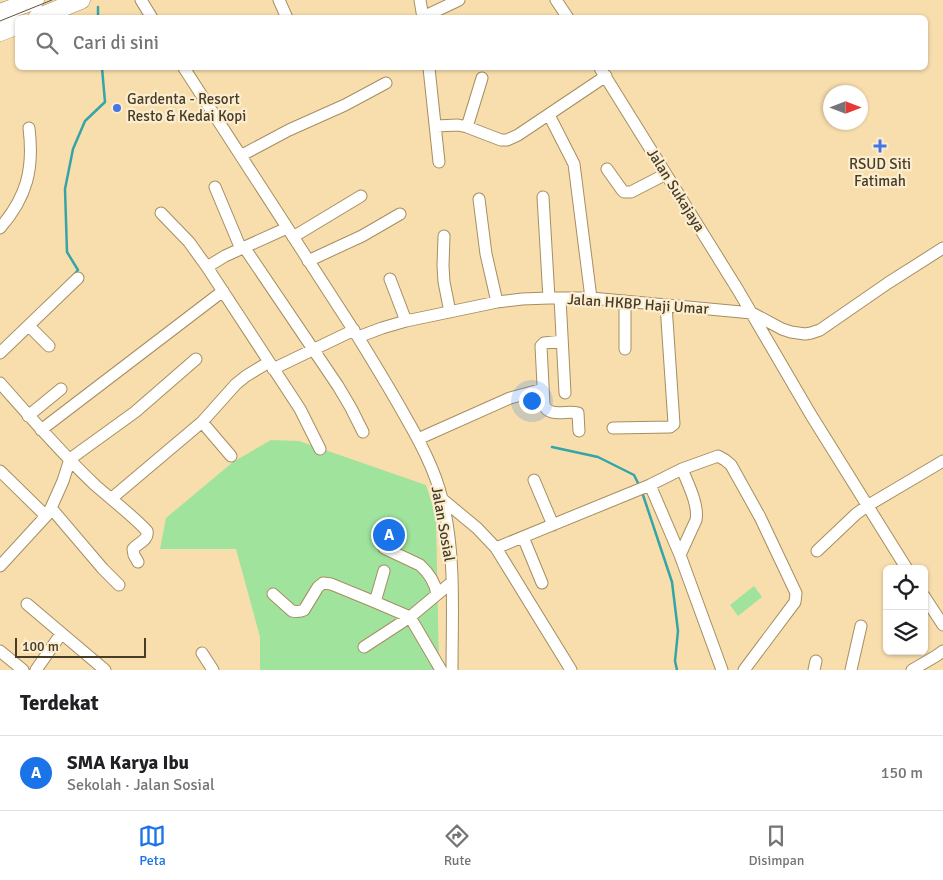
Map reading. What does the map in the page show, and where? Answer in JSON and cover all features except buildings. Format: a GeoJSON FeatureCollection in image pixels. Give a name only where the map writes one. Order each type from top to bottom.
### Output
{"type":"FeatureCollection","features":[{"type":"Feature","properties":{"kind":"highway"},"geometry":{"type":"LineString","coordinates":[[0,13],[35,0]]}},
{"type":"Feature","properties":{"kind":"highway"},"geometry":{"type":"LineString","coordinates":[[44,15],[81,0]]}},
{"type":"Feature","properties":{"kind":"highway"},"geometry":{"type":"LineString","coordinates":[[0,32],[15,26]]}},
{"type":"Feature","properties":{"kind":"street"},"geometry":{"type":"LineString","coordinates":[[140,0],[150,15]]}},
{"type":"Feature","properties":{"kind":"street"},"geometry":{"type":"LineString","coordinates":[[279,0],[286,15]]}},
{"type":"Feature","properties":{"kind":"street"},"geometry":{"type":"LineString","coordinates":[[420,0],[423,15]]}},
{"type":"Feature","properties":{"kind":"street"},"geometry":{"type":"LineString","coordinates":[[427,15],[458,0]]}},
{"type":"Feature","properties":{"kind":"street"},"geometry":{"type":"LineString","coordinates":[[556,0],[566,15]]}},
{"type":"Feature","properties":{"kind":"street"},"geometry":{"type":"LineString","coordinates":[[112,498],[202,422],[236,384],[246,376],[356,334],[185,70]]}},
{"type":"Feature","properties":{"kind":"street"},"geometry":{"type":"LineString","coordinates":[[429,70],[440,162]]}},
{"type":"Feature","properties":{"kind":"street"},"geometry":{"type":"LineString","coordinates":[[436,126],[458,125],[504,140],[518,135],[549,115],[603,72]]}},
{"type":"Feature","properties":{"kind":"street","name":"Jalan Sukajaya"},"geometry":{"type":"LineString","coordinates":[[603,72],[752,313],[785,373],[904,565]]}},
{"type":"Feature","properties":{"kind":"street"},"geometry":{"type":"LineString","coordinates":[[467,127],[482,78]]}},
{"type":"Feature","properties":{"kind":"street"},"geometry":{"type":"LineString","coordinates":[[242,155],[386,83]]}},
{"type":"Feature","properties":{"kind":"street"},"geometry":{"type":"LineString","coordinates":[[549,115],[574,164],[590,298]]}},
{"type":"Feature","properties":{"kind":"street"},"geometry":{"type":"LineString","coordinates":[[0,228],[10,217],[25,188],[32,147],[29,128]]}},
{"type":"Feature","properties":{"kind":"street"},"geometry":{"type":"LineString","coordinates":[[607,169],[622,190],[628,192],[666,174]]}},
{"type":"Feature","properties":{"kind":"street"},"geometry":{"type":"LineString","coordinates":[[215,187],[243,248],[314,350],[351,408],[362,432]]}},
{"type":"Feature","properties":{"kind":"street"},"geometry":{"type":"LineString","coordinates":[[207,267],[243,248],[290,232],[361,196]]}},
{"type":"Feature","properties":{"kind":"street"},"geometry":{"type":"LineString","coordinates":[[543,197],[554,298],[562,341],[565,393]]}},
{"type":"Feature","properties":{"kind":"street"},"geometry":{"type":"LineString","coordinates":[[479,199],[486,254],[497,302]]}},
{"type":"Feature","properties":{"kind":"street"},"geometry":{"type":"LineString","coordinates":[[161,213],[189,242],[207,267],[300,410],[320,450]]}},
{"type":"Feature","properties":{"kind":"street"},"geometry":{"type":"LineString","coordinates":[[308,261],[362,236],[400,214]]}},
{"type":"Feature","properties":{"kind":"street"},"geometry":{"type":"LineString","coordinates":[[444,236],[444,274],[450,312]]}},
{"type":"Feature","properties":{"kind":"street","name":"Jalan HKBP Haji Umar"},"geometry":{"type":"LineString","coordinates":[[356,334],[406,321],[497,302],[522,299],[590,298],[752,313],[782,329],[805,334],[816,332],[943,248]]}},
{"type":"Feature","properties":{"kind":"street"},"geometry":{"type":"LineString","coordinates":[[0,354],[78,278]]}},
{"type":"Feature","properties":{"kind":"street"},"geometry":{"type":"LineString","coordinates":[[390,279],[406,321]]}},
{"type":"Feature","properties":{"kind":"street"},"geometry":{"type":"LineString","coordinates":[[41,430],[222,291]]}},
{"type":"Feature","properties":{"kind":"street"},"geometry":{"type":"LineString","coordinates":[[625,301],[625,349]]}},
{"type":"Feature","properties":{"kind":"street"},"geometry":{"type":"LineString","coordinates":[[613,428],[670,427],[674,424],[666,305]]}},
{"type":"Feature","properties":{"kind":"street"},"geometry":{"type":"LineString","coordinates":[[29,326],[49,346]]}},
{"type":"Feature","properties":{"kind":"street","name":"Jalan Sosial"},"geometry":{"type":"LineString","coordinates":[[356,334],[418,439],[433,471],[442,499],[449,541],[452,582],[452,670]]}},
{"type":"Feature","properties":{"kind":"street"},"geometry":{"type":"LineString","coordinates":[[562,341],[544,343],[541,346],[544,405],[546,410],[550,412],[577,412],[579,415],[579,431]]}},
{"type":"Feature","properties":{"kind":"street"},"geometry":{"type":"LineString","coordinates":[[1,564],[49,512],[63,481],[70,459],[135,412],[196,360]]}},
{"type":"Feature","properties":{"kind":"street"},"geometry":{"type":"LineString","coordinates":[[0,383],[41,430],[96,486],[112,498],[147,531],[146,538],[133,549],[138,562]]}},
{"type":"Feature","properties":{"kind":"street"},"geometry":{"type":"LineString","coordinates":[[28,416],[61,386]]}},
{"type":"Feature","properties":{"kind":"street"},"geometry":{"type":"LineString","coordinates":[[418,439],[510,398],[543,388]]}},
{"type":"Feature","properties":{"kind":"street"},"geometry":{"type":"LineString","coordinates":[[202,422],[231,456]]}},
{"type":"Feature","properties":{"kind":"street"},"geometry":{"type":"LineString","coordinates":[[496,548],[650,485],[682,469],[718,456],[731,465],[760,517],[797,597],[744,670]]}},
{"type":"Feature","properties":{"kind":"street"},"geometry":{"type":"LineString","coordinates":[[817,550],[867,506],[943,461]]}},
{"type":"Feature","properties":{"kind":"street"},"geometry":{"type":"LineString","coordinates":[[680,555],[697,516],[694,500],[682,469]]}},
{"type":"Feature","properties":{"kind":"street"},"geometry":{"type":"LineString","coordinates":[[0,471],[49,512],[119,585]]}},
{"type":"Feature","properties":{"kind":"street"},"geometry":{"type":"LineString","coordinates":[[534,480],[553,525]]}},
{"type":"Feature","properties":{"kind":"street"},"geometry":{"type":"LineString","coordinates":[[650,485],[680,555],[722,670]]}},
{"type":"Feature","properties":{"kind":"street"},"geometry":{"type":"LineString","coordinates":[[442,499],[477,528],[496,548],[571,670]]}},
{"type":"Feature","properties":{"kind":"street"},"geometry":{"type":"LineString","coordinates":[[523,537],[542,583]]}},
{"type":"Feature","properties":{"kind":"street"},"geometry":{"type":"LineString","coordinates":[[384,548],[424,569],[435,584],[436,594]]}},
{"type":"Feature","properties":{"kind":"street"},"geometry":{"type":"LineString","coordinates":[[375,602],[384,571]]}},
{"type":"Feature","properties":{"kind":"street"},"geometry":{"type":"LineString","coordinates":[[364,647],[410,617],[452,582]]}},
{"type":"Feature","properties":{"kind":"street"},"geometry":{"type":"LineString","coordinates":[[273,594],[292,611],[300,612],[304,610],[318,587],[323,583],[331,584],[410,617],[441,670]]}},
{"type":"Feature","properties":{"kind":"street"},"geometry":{"type":"LineString","coordinates":[[928,602],[943,625]]}},
{"type":"Feature","properties":{"kind":"street"},"geometry":{"type":"LineString","coordinates":[[27,604],[106,670]]}},
{"type":"Feature","properties":{"kind":"street"},"geometry":{"type":"LineString","coordinates":[[851,670],[861,626]]}},
{"type":"Feature","properties":{"kind":"street"},"geometry":{"type":"LineString","coordinates":[[36,670],[61,634]]}},
{"type":"Feature","properties":{"kind":"street"},"geometry":{"type":"LineString","coordinates":[[0,651],[23,670]]}},
{"type":"Feature","properties":{"kind":"street"},"geometry":{"type":"LineString","coordinates":[[912,670],[943,651]]}},
{"type":"Feature","properties":{"kind":"street"},"geometry":{"type":"LineString","coordinates":[[202,653],[213,670]]}},
{"type":"Feature","properties":{"kind":"green space"},"geometry":{"type":"Polygon","coordinates":[[[271,440],[299,441],[426,485],[436,516],[439,670],[260,670],[260,637],[236,549],[160,549],[166,518],[233,462],[271,440]]]}},
{"type":"Feature","properties":{"kind":"green space"},"geometry":{"type":"Polygon","coordinates":[[[754,586],[762,597],[738,616],[730,605],[754,586]]]}},
{"type":"Feature","properties":{"kind":"waterway"},"geometry":{"type":"LineString","coordinates":[[98,7],[98,15]]}},
{"type":"Feature","properties":{"kind":"waterway"},"geometry":{"type":"LineString","coordinates":[[73,276],[78,270],[67,252],[65,189],[73,149],[85,121],[105,102],[102,70]]}},
{"type":"Feature","properties":{"kind":"waterway"},"geometry":{"type":"LineString","coordinates":[[552,447],[598,457],[634,475],[639,485]]}},
{"type":"Feature","properties":{"kind":"waterway"},"geometry":{"type":"LineString","coordinates":[[642,492],[672,582],[678,631],[675,661],[677,670]]}},
{"type":"Feature","properties":{"kind":"tram line"},"geometry":{"type":"LineString","coordinates":[[0,21],[52,0]]}},
{"type":"Feature","properties":{"kind":"place","name":"Gardenta - Resort Resto & Kedai Kopi"},"geometry":{"type":"Point","coordinates":[117,108]}},
{"type":"Feature","properties":{"kind":"place","name":"RSUD Siti Fatimah"},"geometry":{"type":"Point","coordinates":[880,146]}},
{"type":"Feature","properties":{"kind":"place","name":"SMA Karya Ibu"},"geometry":{"type":"Point","coordinates":[389,535]}}]}
